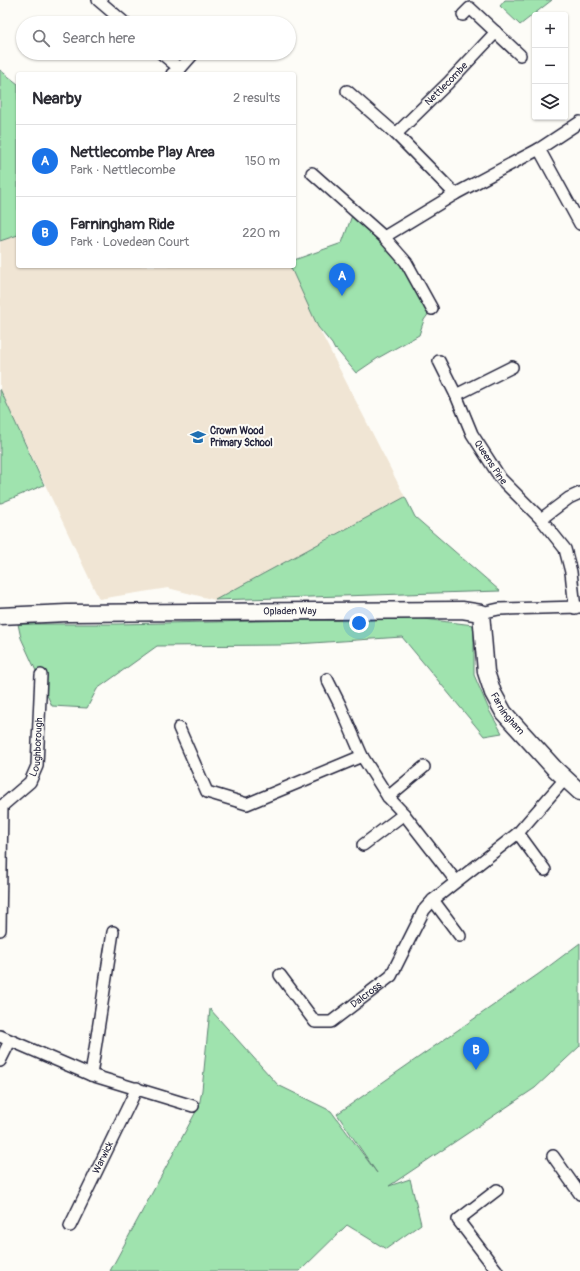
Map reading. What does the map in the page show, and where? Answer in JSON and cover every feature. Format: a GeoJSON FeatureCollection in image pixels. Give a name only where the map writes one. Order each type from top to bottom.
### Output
{"type":"FeatureCollection","features":[{"type":"Feature","properties":{"kind":"street"},"geometry":{"type":"LineString","coordinates":[[98,0],[117,16]]}},
{"type":"Feature","properties":{"kind":"street"},"geometry":{"type":"LineString","coordinates":[[463,15],[470,8],[520,55]]}},
{"type":"Feature","properties":{"kind":"street","name":"Nettlecombe"},"geometry":{"type":"LineString","coordinates":[[396,134],[496,32]]}},
{"type":"Feature","properties":{"kind":"street"},"geometry":{"type":"LineString","coordinates":[[166,60],[176,72],[187,60]]}},
{"type":"Feature","properties":{"kind":"street"},"geometry":{"type":"LineString","coordinates":[[347,91],[396,134],[456,194]]}},
{"type":"Feature","properties":{"kind":"street"},"geometry":{"type":"LineString","coordinates":[[384,237],[456,194],[539,149],[580,122]]}},
{"type":"Feature","properties":{"kind":"street"},"geometry":{"type":"LineString","coordinates":[[539,149],[580,224]]}},
{"type":"Feature","properties":{"kind":"street"},"geometry":{"type":"LineString","coordinates":[[312,173],[384,237],[406,262],[432,309]]}},
{"type":"Feature","properties":{"kind":"street","name":"Queens Pine"},"geometry":{"type":"LineString","coordinates":[[438,361],[456,395],[472,434],[501,480],[541,519],[565,548],[578,608]]}},
{"type":"Feature","properties":{"kind":"street"},"geometry":{"type":"LineString","coordinates":[[456,395],[512,367]]}},
{"type":"Feature","properties":{"kind":"street"},"geometry":{"type":"LineString","coordinates":[[541,519],[569,498],[580,493]]}},
{"type":"Feature","properties":{"kind":"street","name":"Opladen Way"},"geometry":{"type":"LineString","coordinates":[[0,616],[67,613],[462,610],[481,613],[499,609],[578,608]]}},
{"type":"Feature","properties":{"kind":"street","name":"Farningham"},"geometry":{"type":"LineString","coordinates":[[481,613],[486,672],[493,693],[504,713],[565,779],[580,792]]}},
{"type":"Feature","properties":{"kind":"street","name":"Loughborough"},"geometry":{"type":"LineString","coordinates":[[0,930],[1,806],[30,782],[37,766],[41,675]]}},
{"type":"Feature","properties":{"kind":"street"},"geometry":{"type":"LineString","coordinates":[[327,680],[340,705],[362,756],[388,797],[404,814],[456,881]]}},
{"type":"Feature","properties":{"kind":"street"},"geometry":{"type":"LineString","coordinates":[[179,728],[207,792],[248,804],[362,756]]}},
{"type":"Feature","properties":{"kind":"street"},"geometry":{"type":"LineString","coordinates":[[388,797],[424,767]]}},
{"type":"Feature","properties":{"kind":"street","name":"Dalcross"},"geometry":{"type":"LineString","coordinates":[[280,975],[315,1022],[331,1022],[391,976],[424,910],[433,900],[456,881],[518,834],[565,779]]}},
{"type":"Feature","properties":{"kind":"street"},"geometry":{"type":"LineString","coordinates":[[363,845],[404,814]]}},
{"type":"Feature","properties":{"kind":"street"},"geometry":{"type":"LineString","coordinates":[[518,834],[546,870]]}},
{"type":"Feature","properties":{"kind":"street"},"geometry":{"type":"LineString","coordinates":[[433,900],[460,936]]}},
{"type":"Feature","properties":{"kind":"street"},"geometry":{"type":"LineString","coordinates":[[91,1075],[113,932]]}},
{"type":"Feature","properties":{"kind":"street"},"geometry":{"type":"LineString","coordinates":[[0,1036],[91,1075],[193,1106]]}},
{"type":"Feature","properties":{"kind":"street"},"geometry":{"type":"LineString","coordinates":[[0,1061],[10,1041]]}},
{"type":"Feature","properties":{"kind":"street","name":"Warwick"},"geometry":{"type":"LineString","coordinates":[[70,1226],[137,1088]]}},
{"type":"Feature","properties":{"kind":"street"},"geometry":{"type":"LineString","coordinates":[[553,1156],[580,1194]]}},
{"type":"Feature","properties":{"kind":"street"},"geometry":{"type":"LineString","coordinates":[[497,1190],[458,1220],[497,1271]]}},
{"type":"Feature","properties":{"kind":"shaded area","name":"Crown Wood Primary School"},"geometry":{"type":"Polygon","coordinates":[[[16,236],[16,268],[291,268],[318,327],[405,497],[215,600],[168,588],[99,599],[0,389],[0,241],[16,236]]]}},
{"type":"Feature","properties":{"kind":"green space"},"geometry":{"type":"Polygon","coordinates":[[[505,0],[552,0],[537,12],[532,12],[532,16],[520,25],[500,6],[505,0]]]}},
{"type":"Feature","properties":{"kind":"green space"},"geometry":{"type":"Polygon","coordinates":[[[0,70],[16,82],[16,236],[0,241],[0,70]]]}},
{"type":"Feature","properties":{"kind":"green space"},"geometry":{"type":"Polygon","coordinates":[[[354,210],[384,237],[432,309],[424,320],[419,335],[378,358],[356,373],[336,349],[335,350],[318,327],[291,268],[296,268],[296,259],[342,243],[354,210]]]}},
{"type":"Feature","properties":{"kind":"green space"},"geometry":{"type":"Polygon","coordinates":[[[0,389],[44,485],[1,503],[0,503],[0,389]]]}},
{"type":"Feature","properties":{"kind":"green space"},"geometry":{"type":"Polygon","coordinates":[[[405,497],[415,517],[500,591],[215,600],[405,497]]]}},
{"type":"Feature","properties":{"kind":"green space"},"geometry":{"type":"Polygon","coordinates":[[[407,617],[474,625],[474,675],[490,712],[502,733],[484,736],[402,637],[282,645],[157,646],[97,689],[87,708],[52,706],[21,638],[18,624],[117,624],[307,620],[363,621],[407,617]]]}},
{"type":"Feature","properties":{"kind":"green space"},"geometry":{"type":"Polygon","coordinates":[[[580,943],[580,1046],[535,1088],[389,1186],[410,1179],[421,1224],[386,1249],[347,1225],[300,1271],[110,1271],[199,1106],[210,1009],[278,1085],[331,1111],[377,1173],[337,1114],[540,973],[580,943]]]}},
{"type":"Feature","properties":{"kind":"place","name":"Nettlecombe Play Area"},"geometry":{"type":"Point","coordinates":[342,296]}},
{"type":"Feature","properties":{"kind":"place","name":"Crown Wood Primary School"},"geometry":{"type":"Point","coordinates":[198,437]}},
{"type":"Feature","properties":{"kind":"place","name":"Farningham Ride"},"geometry":{"type":"Point","coordinates":[476,1070]}}]}
